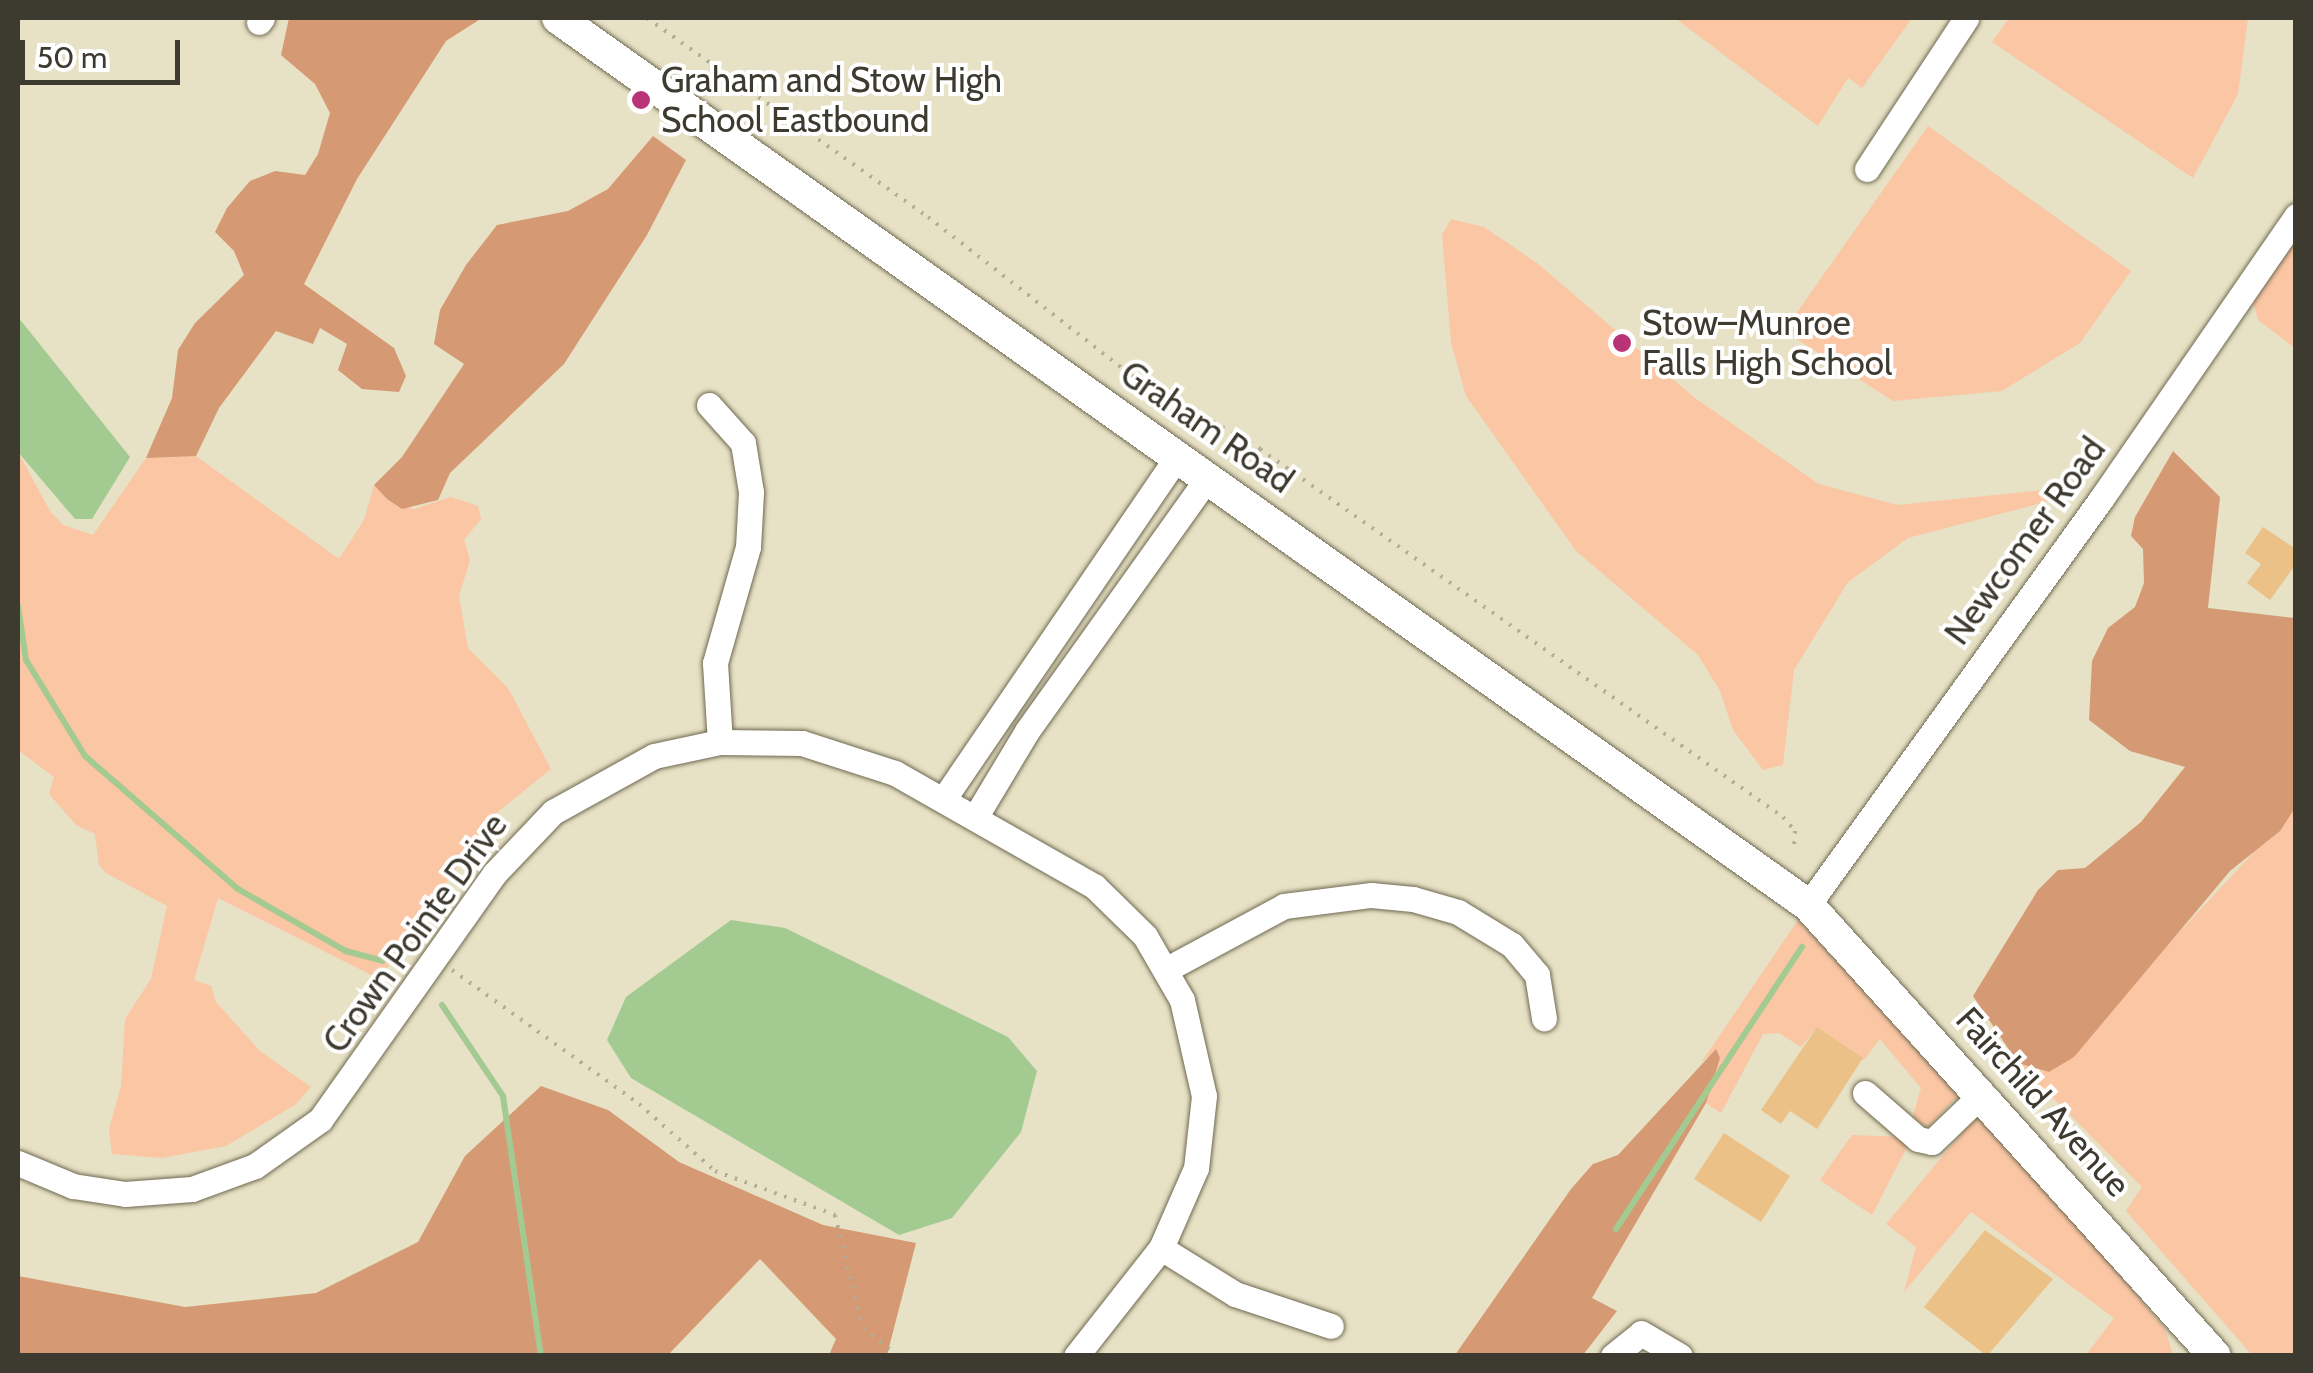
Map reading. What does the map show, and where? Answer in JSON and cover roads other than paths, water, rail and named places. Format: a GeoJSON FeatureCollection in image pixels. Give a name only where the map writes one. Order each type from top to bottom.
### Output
{"type":"FeatureCollection","features":[{"type":"Feature","properties":{"kind":"main road","name":"Graham Road"},"geometry":{"type":"LineString","coordinates":[[558,18],[1808,905]]}},
{"type":"Feature","properties":{"kind":"main road","name":"Fairchild Avenue"},"geometry":{"type":"LineString","coordinates":[[1808,905],[2212,1354]]}},
{"type":"Feature","properties":{"kind":"street"},"geometry":{"type":"LineString","coordinates":[[1866,169],[1966,18]]}},
{"type":"Feature","properties":{"kind":"street","name":"Newcomer Road"},"geometry":{"type":"LineString","coordinates":[[1808,905],[2102,500],[2296,216]]}},
{"type":"Feature","properties":{"kind":"street"},"geometry":{"type":"LineString","coordinates":[[709,405],[743,443],[752,492],[748,546],[715,663],[720,742]]}},
{"type":"Feature","properties":{"kind":"street"},"geometry":{"type":"LineString","coordinates":[[944,798],[1024,672],[1178,455]]}},
{"type":"Feature","properties":{"kind":"street"},"geometry":{"type":"LineString","coordinates":[[976,816],[1055,693],[1208,476]]}},
{"type":"Feature","properties":{"kind":"street"},"geometry":{"type":"LineString","coordinates":[[1100,568],[1128,588]]}},
{"type":"Feature","properties":{"kind":"street"},"geometry":{"type":"LineString","coordinates":[[1024,672],[1055,693]]}},
{"type":"Feature","properties":{"kind":"street","name":"Crown Pointe Drive"},"geometry":{"type":"LineString","coordinates":[[18,1164],[72,1186],[148,1194],[215,1183],[284,1150],[337,1100],[524,838],[619,770],[720,742],[830,749],[944,798],[1094,886],[1132,920],[1167,969],[1198,1051],[1204,1116],[1196,1168],[1161,1248],[1076,1356]]}},
{"type":"Feature","properties":{"kind":"street"},"geometry":{"type":"LineString","coordinates":[[1167,969],[1284,906],[1336,897],[1413,899],[1458,912],[1512,945],[1536,976],[1544,1018]]}},
{"type":"Feature","properties":{"kind":"street"},"geometry":{"type":"LineString","coordinates":[[1865,1093],[1918,1139],[1932,1142],[1982,1094]]}},
{"type":"Feature","properties":{"kind":"street"},"geometry":{"type":"LineString","coordinates":[[1161,1248],[1234,1294],[1331,1326]]}},
{"type":"Feature","properties":{"kind":"street"},"geometry":{"type":"LineString","coordinates":[[1613,1356],[1641,1333],[1680,1356]]}},
{"type":"Feature","properties":{"kind":"waterway"},"geometry":{"type":"LineString","coordinates":[[18,606],[26,660],[85,756],[238,889],[346,951],[383,961]]}},
{"type":"Feature","properties":{"kind":"waterway"},"geometry":{"type":"LineString","coordinates":[[1616,1229],[1802,947]]}},
{"type":"Feature","properties":{"kind":"waterway"},"geometry":{"type":"LineString","coordinates":[[442,1005],[503,1096],[541,1356]]}},
{"type":"Feature","properties":{"kind":"place","name":"Graham and Stow High School Eastbound"},"geometry":{"type":"Point","coordinates":[641,100]}},
{"type":"Feature","properties":{"kind":"place","name":"Stow–Munroe Falls High School"},"geometry":{"type":"Point","coordinates":[1622,343]}}]}
